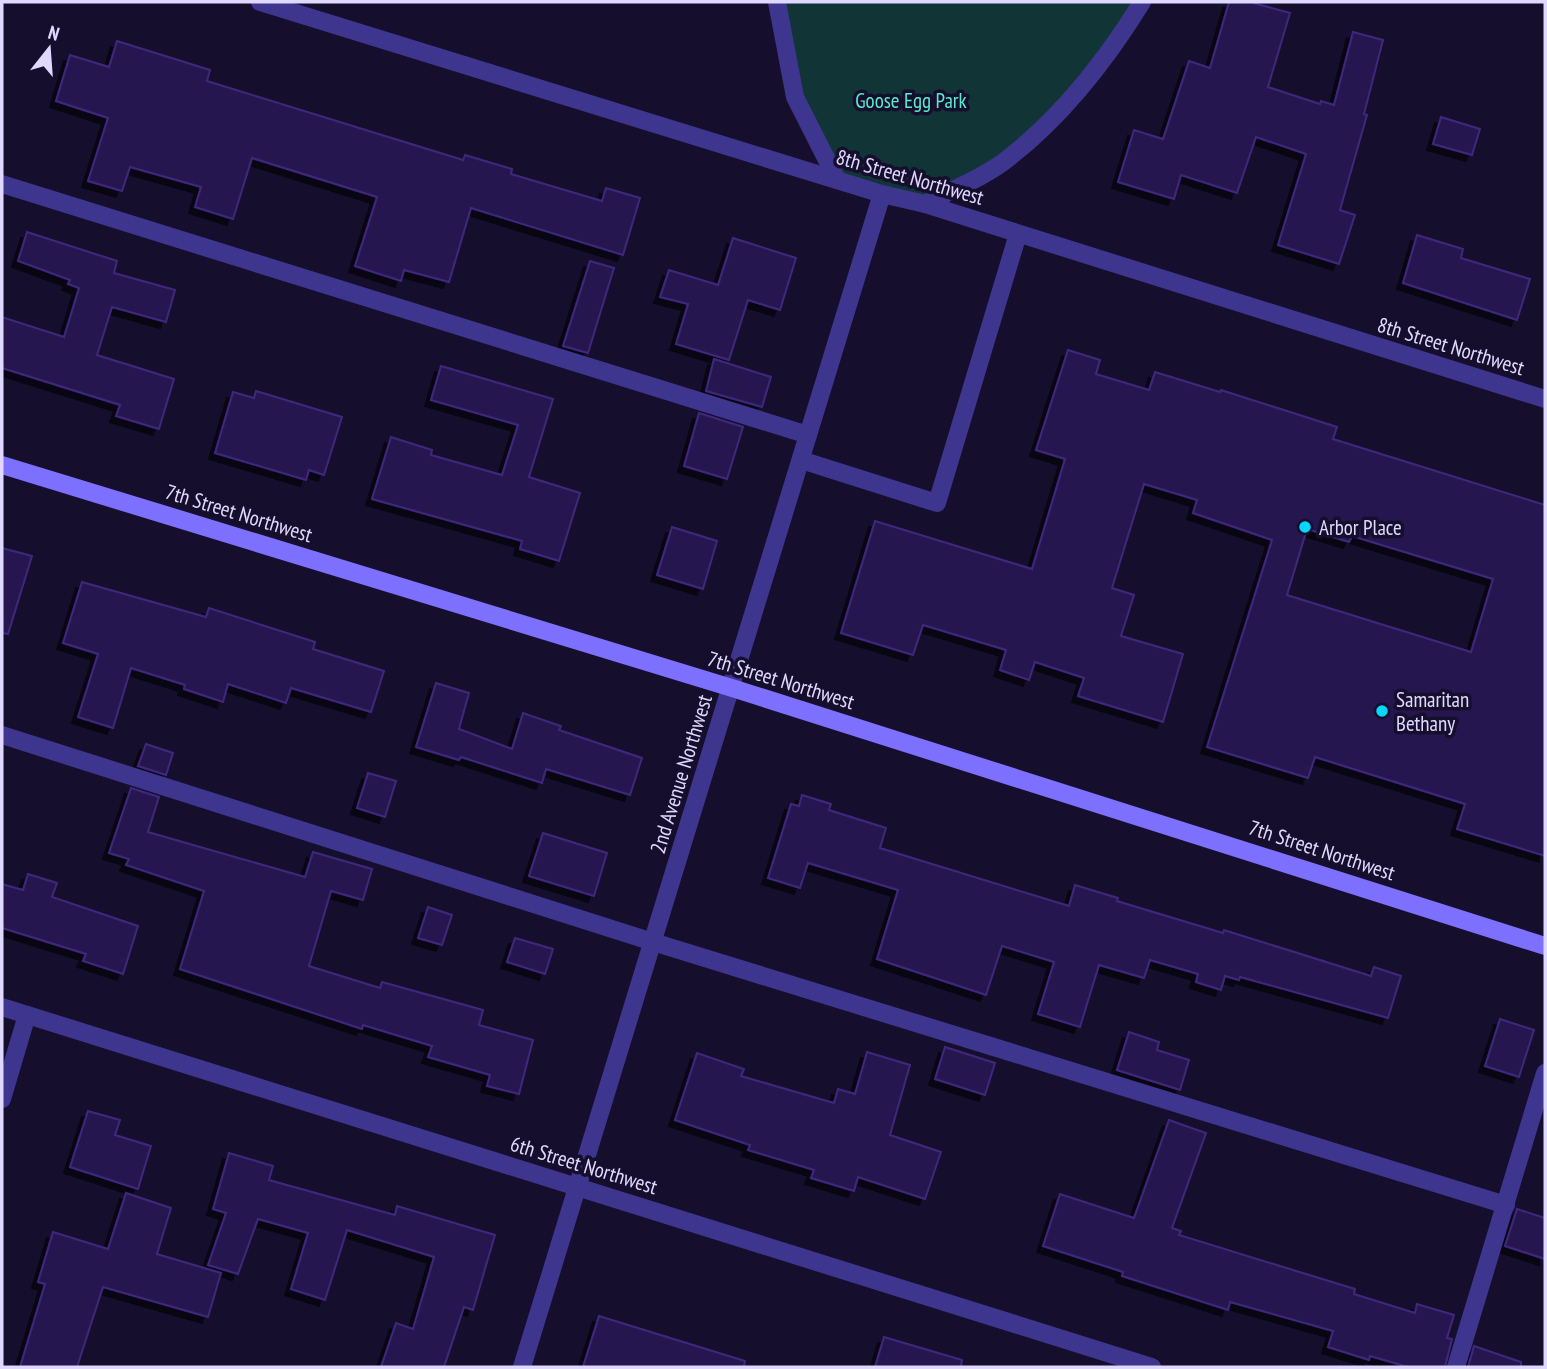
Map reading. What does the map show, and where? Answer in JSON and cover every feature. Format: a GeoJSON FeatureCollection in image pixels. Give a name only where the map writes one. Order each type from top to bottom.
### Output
{"type":"FeatureCollection","features":[{"type":"Feature","properties":{"kind":"main road","name":"7th Street Northwest"},"geometry":{"type":"LineString","coordinates":[[2,465],[732,688],[1545,946]]}},
{"type":"Feature","properties":{"kind":"street","name":"8th Street Northwest"},"geometry":{"type":"LineString","coordinates":[[260,2],[882,194],[925,204],[1545,399]]}},
{"type":"Feature","properties":{"kind":"street"},"geometry":{"type":"LineString","coordinates":[[777,2],[795,97],[837,180]]}},
{"type":"Feature","properties":{"kind":"street"},"geometry":{"type":"LineString","coordinates":[[925,204],[1004,162],[1069,105],[1124,32],[1142,2]]}},
{"type":"Feature","properties":{"kind":"street"},"geometry":{"type":"LineString","coordinates":[[2,184],[807,435]]}},
{"type":"Feature","properties":{"kind":"street","name":"2nd Avenue Northwest"},"geometry":{"type":"LineString","coordinates":[[522,1367],[882,194]]}},
{"type":"Feature","properties":{"kind":"street"},"geometry":{"type":"LineString","coordinates":[[800,460],[937,503],[1018,234]]}},
{"type":"Feature","properties":{"kind":"street"},"geometry":{"type":"LineString","coordinates":[[2,735],[653,942],[1506,1205]]}},
{"type":"Feature","properties":{"kind":"street","name":"6th Street Northwest"},"geometry":{"type":"LineString","coordinates":[[2,1007],[578,1186],[1126,1363],[1152,1367]]}},
{"type":"Feature","properties":{"kind":"street"},"geometry":{"type":"LineString","coordinates":[[2,1099],[27,1015]]}},
{"type":"Feature","properties":{"kind":"street"},"geometry":{"type":"LineString","coordinates":[[1456,1367],[1545,1073]]}},
{"type":"Feature","properties":{"kind":"green space","name":"Goose Egg Park"},"geometry":{"type":"Polygon","coordinates":[[[777,2],[1142,2],[1124,32],[1004,162],[925,204],[837,180],[795,97],[777,2]]]}},
{"type":"Feature","properties":{"kind":"building"},"geometry":{"type":"Polygon","coordinates":[[[1229,2],[1250,2],[1290,13],[1268,87],[1320,104],[1321,101],[1334,105],[1353,32],[1383,40],[1364,114],[1367,115],[1340,210],[1355,215],[1339,264],[1278,245],[1306,154],[1256,137],[1237,193],[1181,175],[1174,199],[1118,182],[1134,130],[1163,139],[1189,61],[1210,68],[1229,2]]]}},
{"type":"Feature","properties":{"kind":"building"},"geometry":{"type":"Polygon","coordinates":[[[117,41],[210,70],[207,81],[463,160],[465,155],[512,169],[511,174],[602,201],[606,188],[640,198],[623,255],[471,208],[449,282],[404,270],[401,281],[355,266],[377,197],[252,158],[233,219],[195,207],[201,187],[130,167],[122,191],[88,181],[108,118],[56,101],[70,55],[109,67],[117,41]]]}},
{"type":"Feature","properties":{"kind":"building"},"geometry":{"type":"Polygon","coordinates":[[[1441,117],[1480,129],[1472,155],[1433,144],[1441,117]]]}},
{"type":"Feature","properties":{"kind":"building"},"geometry":{"type":"Polygon","coordinates":[[[27,232],[117,261],[114,273],[175,290],[166,322],[112,307],[97,355],[174,379],[159,429],[116,416],[120,405],[2,368],[2,317],[64,337],[79,288],[68,284],[70,280],[18,261],[27,232]]]}},
{"type":"Feature","properties":{"kind":"building"},"geometry":{"type":"Polygon","coordinates":[[[1417,235],[1463,249],[1461,258],[1530,279],[1517,320],[1403,283],[1417,235]]]}},
{"type":"Feature","properties":{"kind":"building"},"geometry":{"type":"Polygon","coordinates":[[[733,238],[796,258],[780,310],[748,300],[729,360],[676,344],[688,304],[660,297],[669,270],[718,285],[733,238]]]}},
{"type":"Feature","properties":{"kind":"building"},"geometry":{"type":"Polygon","coordinates":[[[590,261],[614,268],[588,353],[563,346],[590,261]]]}},
{"type":"Feature","properties":{"kind":"building"},"geometry":{"type":"Polygon","coordinates":[[[1068,350],[1100,360],[1096,374],[1149,390],[1155,372],[1220,392],[1221,390],[1337,427],[1333,439],[1545,505],[1545,856],[1457,829],[1465,804],[1315,757],[1308,778],[1207,747],[1272,540],[1193,513],[1197,500],[1144,484],[1112,588],[1134,595],[1121,636],[1183,654],[1163,722],[1078,696],[1084,678],[1035,662],[1029,680],[1000,670],[1006,650],[923,625],[913,655],[841,633],[875,521],[1032,569],[1065,459],[1036,450],[1068,350]],[[1307,529],[1287,595],[1471,652],[1493,579],[1352,536],[1349,542],[1307,529]]]}},
{"type":"Feature","properties":{"kind":"building"},"geometry":{"type":"Polygon","coordinates":[[[714,359],[771,377],[762,407],[706,391],[714,359]]]}},
{"type":"Feature","properties":{"kind":"building"},"geometry":{"type":"Polygon","coordinates":[[[441,366],[553,399],[529,477],[580,493],[559,561],[520,549],[522,541],[372,499],[391,437],[432,450],[431,455],[502,475],[518,425],[431,400],[441,366]]]}},
{"type":"Feature","properties":{"kind":"building"},"geometry":{"type":"Polygon","coordinates":[[[256,391],[342,417],[324,475],[309,470],[306,480],[215,453],[233,392],[254,398],[256,391]]]}},
{"type":"Feature","properties":{"kind":"building"},"geometry":{"type":"Polygon","coordinates":[[[699,413],[743,427],[727,479],[684,466],[699,413]]]}},
{"type":"Feature","properties":{"kind":"building"},"geometry":{"type":"Polygon","coordinates":[[[672,527],[717,541],[703,589],[657,575],[672,527]]]}},
{"type":"Feature","properties":{"kind":"building"},"geometry":{"type":"Polygon","coordinates":[[[2,548],[32,556],[8,634],[2,633],[2,548]]]}},
{"type":"Feature","properties":{"kind":"building"},"geometry":{"type":"Polygon","coordinates":[[[82,582],[206,617],[209,608],[315,642],[313,649],[384,671],[371,712],[291,688],[286,703],[228,684],[223,702],[184,689],[185,685],[131,668],[113,728],[78,717],[98,654],[63,643],[82,582]]]}},
{"type":"Feature","properties":{"kind":"building"},"geometry":{"type":"Polygon","coordinates":[[[436,683],[469,693],[459,729],[512,749],[523,713],[561,726],[559,730],[642,758],[630,795],[546,769],[542,783],[461,757],[459,760],[416,747],[436,683]]]}},
{"type":"Feature","properties":{"kind":"building"},"geometry":{"type":"Polygon","coordinates":[[[146,744],[173,753],[166,775],[138,766],[146,744]]]}},
{"type":"Feature","properties":{"kind":"building"},"geometry":{"type":"Polygon","coordinates":[[[368,773],[396,781],[385,817],[357,808],[368,773]]]}},
{"type":"Feature","properties":{"kind":"building"},"geometry":{"type":"Polygon","coordinates":[[[131,788],[159,797],[148,832],[305,877],[313,852],[372,869],[363,900],[331,891],[309,966],[380,988],[382,982],[483,1010],[479,1025],[533,1040],[519,1094],[487,1086],[490,1075],[428,1057],[432,1046],[363,1025],[362,1029],[180,969],[204,891],[126,865],[129,859],[109,853],[131,788]]]}},
{"type":"Feature","properties":{"kind":"building"},"geometry":{"type":"Polygon","coordinates":[[[802,795],[831,804],[829,810],[886,828],[880,848],[1069,906],[1075,885],[1118,898],[1117,901],[1223,933],[1224,930],[1371,976],[1374,967],[1401,976],[1388,1018],[1240,977],[1239,980],[1225,976],[1221,990],[1196,982],[1198,974],[1150,960],[1144,978],[1099,965],[1080,1027],[1038,1014],[1054,962],[1002,946],[986,995],[877,959],[898,890],[808,863],[800,888],[768,878],[791,804],[799,806],[802,795]]]}},
{"type":"Feature","properties":{"kind":"building"},"geometry":{"type":"Polygon","coordinates":[[[543,833],[607,853],[594,896],[529,876],[543,833]]]}},
{"type":"Feature","properties":{"kind":"building"},"geometry":{"type":"Polygon","coordinates":[[[28,874],[57,883],[52,897],[138,926],[123,974],[83,961],[86,954],[2,928],[2,884],[23,890],[28,874]]]}},
{"type":"Feature","properties":{"kind":"building"},"geometry":{"type":"Polygon","coordinates":[[[428,907],[452,915],[442,945],[418,938],[428,907]]]}},
{"type":"Feature","properties":{"kind":"building"},"geometry":{"type":"Polygon","coordinates":[[[515,938],[553,949],[545,974],[507,962],[515,938]]]}},
{"type":"Feature","properties":{"kind":"building"},"geometry":{"type":"Polygon","coordinates":[[[1500,1019],[1534,1030],[1519,1077],[1485,1066],[1500,1019]]]}},
{"type":"Feature","properties":{"kind":"building"},"geometry":{"type":"Polygon","coordinates":[[[1129,1032],[1159,1042],[1157,1050],[1189,1060],[1180,1090],[1117,1070],[1129,1032]]]}},
{"type":"Feature","properties":{"kind":"building"},"geometry":{"type":"Polygon","coordinates":[[[945,1047],[995,1063],[985,1095],[935,1079],[945,1047]]]}},
{"type":"Feature","properties":{"kind":"building"},"geometry":{"type":"Polygon","coordinates":[[[867,1052],[910,1065],[890,1135],[941,1152],[925,1199],[858,1177],[854,1191],[811,1178],[814,1170],[748,1150],[750,1145],[675,1120],[697,1053],[744,1069],[741,1076],[834,1103],[838,1089],[855,1094],[867,1052]]]}},
{"type":"Feature","properties":{"kind":"building"},"geometry":{"type":"Polygon","coordinates":[[[88,1111],[120,1120],[115,1135],[151,1146],[138,1189],[70,1167],[88,1111]]]}},
{"type":"Feature","properties":{"kind":"building"},"geometry":{"type":"Polygon","coordinates":[[[1169,1120],[1206,1133],[1172,1228],[1181,1231],[1179,1235],[1355,1289],[1354,1294],[1415,1313],[1417,1304],[1454,1315],[1447,1338],[1452,1339],[1445,1367],[1408,1367],[1370,1356],[1369,1360],[1328,1347],[1333,1331],[1230,1302],[1228,1310],[1122,1276],[1123,1272],[1043,1246],[1060,1194],[1134,1218],[1169,1120]]]}},
{"type":"Feature","properties":{"kind":"building"},"geometry":{"type":"Polygon","coordinates":[[[229,1153],[273,1166],[269,1180],[395,1215],[397,1206],[495,1235],[473,1310],[464,1307],[444,1367],[381,1367],[396,1323],[413,1329],[434,1257],[347,1230],[325,1300],[291,1289],[308,1233],[258,1219],[238,1274],[208,1265],[226,1213],[213,1209],[229,1153]]]}},
{"type":"Feature","properties":{"kind":"building"},"geometry":{"type":"Polygon","coordinates":[[[126,1193],[171,1208],[157,1254],[221,1273],[208,1317],[103,1287],[77,1367],[20,1367],[45,1284],[38,1282],[53,1232],[108,1249],[126,1193]]]}},
{"type":"Feature","properties":{"kind":"building"},"geometry":{"type":"Polygon","coordinates":[[[1517,1209],[1545,1218],[1545,1259],[1505,1246],[1517,1209]]]}},
{"type":"Feature","properties":{"kind":"building"},"geometry":{"type":"Polygon","coordinates":[[[599,1316],[745,1361],[744,1367],[583,1367],[599,1316]]]}},
{"type":"Feature","properties":{"kind":"building"},"geometry":{"type":"Polygon","coordinates":[[[884,1337],[962,1360],[961,1367],[875,1367],[884,1337]]]}},
{"type":"Feature","properties":{"kind":"building"},"geometry":{"type":"Polygon","coordinates":[[[1474,1346],[1521,1362],[1521,1367],[1468,1367],[1474,1346]]]}},
{"type":"Feature","properties":{"kind":"place","name":"Arbor Place"},"geometry":{"type":"Point","coordinates":[1305,527]}},
{"type":"Feature","properties":{"kind":"place","name":"Samaritan Bethany"},"geometry":{"type":"Point","coordinates":[1382,711]}}]}
